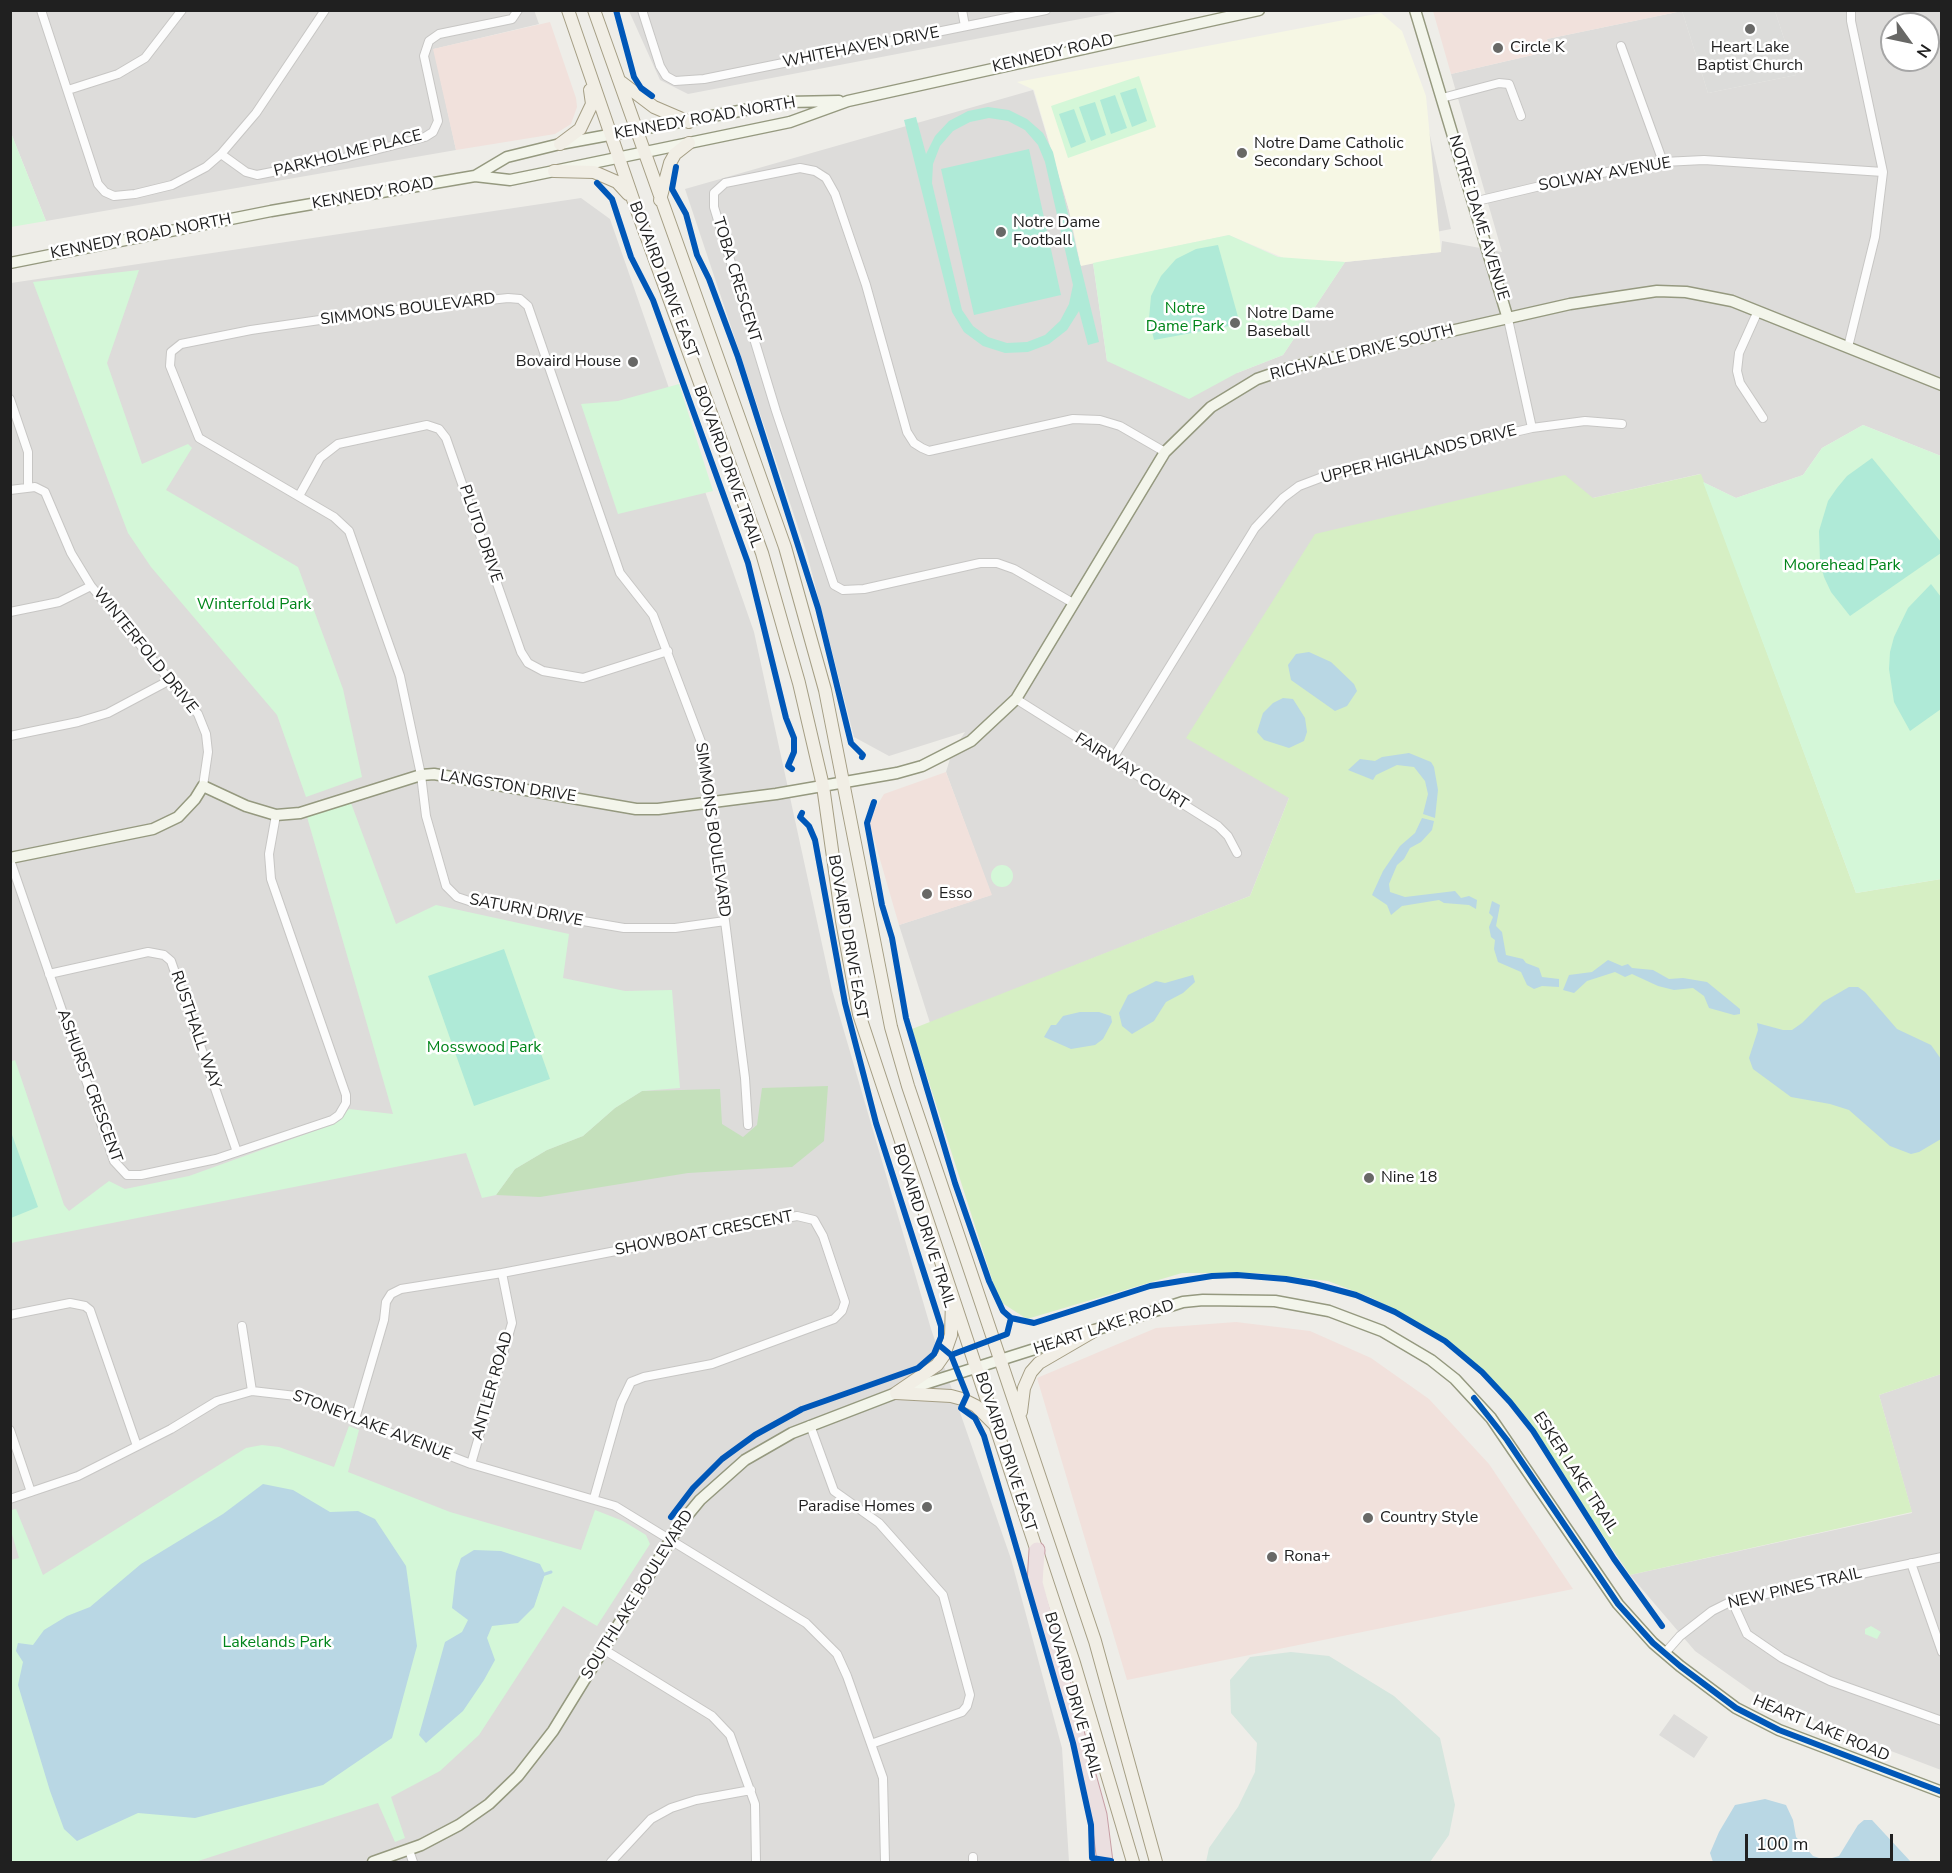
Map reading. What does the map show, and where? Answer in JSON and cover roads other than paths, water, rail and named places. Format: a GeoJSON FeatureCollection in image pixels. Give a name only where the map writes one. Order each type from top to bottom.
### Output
{"type":"FeatureCollection","features":[{"type":"Feature","properties":{"kind":"highway"},"geometry":{"type":"LineString","coordinates":[[1037,1550],[1035,1583],[1100,1815],[1105,1863]]}},
{"type":"Feature","properties":{"kind":"main road","name":"BOVAIRD DRIVE EAST"},"geometry":{"type":"LineString","coordinates":[[567,10],[635,206],[762,553],[799,683],[823,786],[842,921],[859,1014],[998,1428],[1074,1663],[1134,1863]]}},
{"type":"Feature","properties":{"kind":"main road","name":"BOVAIRD DRIVE EAST"},"geometry":{"type":"LineString","coordinates":[[594,10],[660,201],[785,547],[825,690],[894,1037],[908,1086],[1095,1641],[1156,1863]]}},
{"type":"Feature","properties":{"kind":"main road"},"geometry":{"type":"LineString","coordinates":[[560,144],[580,129],[587,117],[592,104],[589,74]]}},
{"type":"Feature","properties":{"kind":"main road"},"geometry":{"type":"LineString","coordinates":[[618,80],[654,107],[689,122]]}},
{"type":"Feature","properties":{"kind":"main road"},"geometry":{"type":"LineString","coordinates":[[660,201],[670,163],[675,154],[689,143]]}},
{"type":"Feature","properties":{"kind":"main road"},"geometry":{"type":"LineString","coordinates":[[554,171],[594,172],[608,177],[624,187],[635,206]]}},
{"type":"Feature","properties":{"kind":"main road"},"geometry":{"type":"LineString","coordinates":[[896,1393],[937,1365],[944,1355],[951,1335],[952,1290]]}},
{"type":"Feature","properties":{"kind":"main road"},"geometry":{"type":"LineString","coordinates":[[1020,1416],[1024,1388],[1031,1372],[1039,1363],[1094,1331]]}},
{"type":"Feature","properties":{"kind":"main road"},"geometry":{"type":"LineString","coordinates":[[896,1393],[951,1396],[962,1399],[976,1406],[998,1428]]}},
{"type":"Feature","properties":{"kind":"street"},"geometry":{"type":"LineString","coordinates":[[41,10],[98,184],[110,195],[135,194],[165,188],[188,178],[221,154],[256,113],[325,10]]}},
{"type":"Feature","properties":{"kind":"street"},"geometry":{"type":"LineString","coordinates":[[68,90],[118,74],[145,58],[182,10]]}},
{"type":"Feature","properties":{"kind":"street","name":"PARKHOLME PLACE"},"geometry":{"type":"LineString","coordinates":[[221,154],[246,172],[257,175],[348,157],[425,137],[433,132],[438,121],[424,56],[429,41],[439,34],[512,19],[518,10]]}},
{"type":"Feature","properties":{"kind":"street","name":"WHITEHAVEN DRIVE"},"geometry":{"type":"LineString","coordinates":[[642,10],[660,66],[666,76],[675,81],[704,79],[1046,10]]}},
{"type":"Feature","properties":{"kind":"street"},"geometry":{"type":"LineString","coordinates":[[962,10],[965,26]]}},
{"type":"Feature","properties":{"kind":"street","name":"KENNEDY ROAD"},"geometry":{"type":"LineString","coordinates":[[848,101],[1259,10]]}},
{"type":"Feature","properties":{"kind":"street","name":"NOTRE DAME AVENUE"},"geometry":{"type":"LineString","coordinates":[[1415,10],[1508,319],[1532,428]]}},
{"type":"Feature","properties":{"kind":"street"},"geometry":{"type":"LineString","coordinates":[[1848,347],[1875,237],[1883,172],[1851,21],[1851,10]]}},
{"type":"Feature","properties":{"kind":"street"},"geometry":{"type":"LineString","coordinates":[[1621,46],[1663,162]]}},
{"type":"Feature","properties":{"kind":"street"},"geometry":{"type":"LineString","coordinates":[[1442,98],[1499,82],[1509,84],[1521,116]]}},
{"type":"Feature","properties":{"kind":"street","name":"KENNEDY ROAD NORTH"},"geometry":{"type":"LineString","coordinates":[[475,176],[507,157],[560,144],[788,102],[848,101]]}},
{"type":"Feature","properties":{"kind":"street","name":"KENNEDY ROAD NORTH"},"geometry":{"type":"LineString","coordinates":[[475,176],[510,180],[790,122],[848,101]]}},
{"type":"Feature","properties":{"kind":"street","name":"SOLWAY AVENUE"},"geometry":{"type":"LineString","coordinates":[[1473,202],[1574,178],[1663,162],[1704,160],[1883,172]]}},
{"type":"Feature","properties":{"kind":"street","name":"TOBA CRESCENT"},"geometry":{"type":"LineString","coordinates":[[1073,603],[1014,569],[997,563],[980,563],[864,589],[843,590],[834,585],[776,411],[714,207],[714,193],[725,183],[800,168],[815,171],[826,178],[835,194],[866,285],[907,432],[914,443],[922,448],[929,451],[1073,419],[1100,420],[1120,426],[1166,452]]}},
{"type":"Feature","properties":{"kind":"street","name":"KENNEDY ROAD"},"geometry":{"type":"LineString","coordinates":[[272,211],[475,176]]}},
{"type":"Feature","properties":{"kind":"street","name":"KENNEDY ROAD NORTH"},"geometry":{"type":"LineString","coordinates":[[10,263],[272,211]]}},
{"type":"Feature","properties":{"kind":"street","name":"RICHVALE DRIVE SOUTH"},"geometry":{"type":"LineString","coordinates":[[823,786],[897,773],[944,756],[971,741],[1016,699],[1166,452],[1211,407],[1257,379],[1292,367],[1570,303],[1657,291],[1712,297],[1732,302],[1941,385]]}},
{"type":"Feature","properties":{"kind":"street","name":"SIMMONS BOULEVARD"},"geometry":{"type":"LineString","coordinates":[[421,775],[400,676],[349,531],[334,517],[199,438],[170,366],[171,352],[180,344],[251,330],[470,301],[520,299],[528,306],[620,573],[653,615],[701,742],[745,1078],[748,1125]]}},
{"type":"Feature","properties":{"kind":"street"},"geometry":{"type":"LineString","coordinates":[[1757,313],[1739,352],[1737,371],[1740,383],[1762,418]]}},
{"type":"Feature","properties":{"kind":"street"},"geometry":{"type":"LineString","coordinates":[[10,399],[28,452],[28,486],[10,490]]}},
{"type":"Feature","properties":{"kind":"street","name":"UPPER HIGHLANDS DRIVE"},"geometry":{"type":"LineString","coordinates":[[1112,760],[1255,528],[1283,498],[1299,486],[1328,475],[1532,428],[1586,421],[1622,424]]}},
{"type":"Feature","properties":{"kind":"street","name":"PLUTO DRIVE"},"geometry":{"type":"LineString","coordinates":[[298,496],[320,458],[338,444],[428,425],[439,429],[446,438],[521,652],[528,663],[543,671],[583,678],[668,651]]}},
{"type":"Feature","properties":{"kind":"street","name":"WINTERFOLD DRIVE"},"geometry":{"type":"LineString","coordinates":[[10,859],[153,829],[178,817],[195,799],[203,786],[208,763],[206,734],[198,714],[91,586],[71,553],[48,496],[40,489],[28,486]]}},
{"type":"Feature","properties":{"kind":"street"},"geometry":{"type":"LineString","coordinates":[[10,612],[59,602],[91,586]]}},
{"type":"Feature","properties":{"kind":"street"},"geometry":{"type":"LineString","coordinates":[[10,736],[78,722],[108,713],[170,680]]}},
{"type":"Feature","properties":{"kind":"street","name":"FAIRWAY COURT"},"geometry":{"type":"LineString","coordinates":[[1016,699],[1218,826],[1228,836],[1237,853]]}},
{"type":"Feature","properties":{"kind":"street","name":"LANGSTON DRIVE"},"geometry":{"type":"LineString","coordinates":[[203,786],[246,806],[276,815],[300,813],[421,775],[434,774],[636,808],[658,809],[823,786]]}},
{"type":"Feature","properties":{"kind":"street","name":"SATURN DRIVE"},"geometry":{"type":"LineString","coordinates":[[421,775],[426,816],[446,886],[457,897],[624,928],[675,928],[725,921]]}},
{"type":"Feature","properties":{"kind":"street","name":"ASHURST CRESCENT"},"geometry":{"type":"LineString","coordinates":[[10,859],[114,1161],[122,1172],[133,1176],[141,1175],[216,1159],[332,1120],[339,1115],[346,1103],[346,1095],[271,879],[269,854],[276,815]]}},
{"type":"Feature","properties":{"kind":"street","name":"RUSTHALL WAY"},"geometry":{"type":"LineString","coordinates":[[49,974],[148,952],[164,955],[171,961],[237,1152]]}},
{"type":"Feature","properties":{"kind":"street","name":"SHOWBOAT CRESCENT"},"geometry":{"type":"LineString","coordinates":[[355,1419],[384,1320],[386,1302],[391,1294],[402,1289],[502,1273],[797,1216],[814,1220],[823,1236],[845,1302],[842,1311],[834,1319],[719,1362],[644,1377],[631,1382],[621,1403],[594,1498]]}},
{"type":"Feature","properties":{"kind":"street","name":"ANTLER ROAD"},"geometry":{"type":"LineString","coordinates":[[471,1464],[512,1323],[502,1273]]}},
{"type":"Feature","properties":{"kind":"street","name":"HEART LAKE ROAD"},"geometry":{"type":"LineString","coordinates":[[978,1367],[1183,1302],[1236,1299],[1275,1301],[1329,1311],[1351,1318],[1399,1340],[1445,1370],[1474,1398],[1508,1440],[1618,1604],[1665,1653],[1707,1688],[1755,1718],[1798,1738],[1941,1792]]}},
{"type":"Feature","properties":{"kind":"street"},"geometry":{"type":"LineString","coordinates":[[10,1315],[70,1303],[85,1305],[90,1310],[137,1446]]}},
{"type":"Feature","properties":{"kind":"street"},"geometry":{"type":"LineString","coordinates":[[242,1326],[252,1390]]}},
{"type":"Feature","properties":{"kind":"street","name":"SOUTHLAKE BOULEVARD"},"geometry":{"type":"LineString","coordinates":[[373,1863],[409,1850],[476,1815],[518,1776],[542,1748],[671,1539],[700,1500],[729,1472],[776,1441],[810,1425],[896,1393],[978,1367]]}},
{"type":"Feature","properties":{"kind":"street","name":"STONEYLAKE AVENUE"},"geometry":{"type":"LineString","coordinates":[[10,1499],[78,1476],[190,1419],[217,1401],[252,1390],[296,1396],[471,1464],[594,1498],[627,1512],[671,1539],[806,1623],[828,1642],[843,1665],[885,1787],[885,1863]]}},
{"type":"Feature","properties":{"kind":"street"},"geometry":{"type":"LineString","coordinates":[[810,1425],[834,1491],[879,1523],[943,1594],[970,1695],[967,1706],[962,1712],[871,1744]]}},
{"type":"Feature","properties":{"kind":"street"},"geometry":{"type":"LineString","coordinates":[[10,1430],[31,1492]]}},
{"type":"Feature","properties":{"kind":"street","name":"NEW PINES TRAIL"},"geometry":{"type":"LineString","coordinates":[[1665,1653],[1680,1636],[1712,1611],[1732,1601],[1941,1557]]}},
{"type":"Feature","properties":{"kind":"street"},"geometry":{"type":"LineString","coordinates":[[1911,1563],[1941,1652]]}},
{"type":"Feature","properties":{"kind":"street"},"geometry":{"type":"LineString","coordinates":[[1732,1601],[1747,1634],[1782,1659],[1830,1681],[1941,1721]]}},
{"type":"Feature","properties":{"kind":"street"},"geometry":{"type":"LineString","coordinates":[[603,1649],[712,1716],[721,1724],[736,1747],[751,1790],[756,1815],[756,1863]]}},
{"type":"Feature","properties":{"kind":"street"},"geometry":{"type":"LineString","coordinates":[[611,1863],[651,1819],[671,1808],[696,1800],[751,1790]]}},
{"type":"Feature","properties":{"kind":"street"},"geometry":{"type":"LineString","coordinates":[[409,1850],[413,1863]]}},
{"type":"Feature","properties":{"kind":"water"},"geometry":{"type":"Polygon","coordinates":[[[1309,652],[1331,662],[1354,684],[1357,691],[1347,706],[1335,711],[1291,680],[1288,665],[1296,654],[1309,652]]]}},
{"type":"Feature","properties":{"kind":"water"},"geometry":{"type":"Polygon","coordinates":[[[1283,698],[1293,699],[1305,718],[1307,732],[1304,741],[1289,748],[1264,740],[1257,732],[1263,713],[1273,703],[1283,698]]]}},
{"type":"Feature","properties":{"kind":"water"},"geometry":{"type":"Polygon","coordinates":[[[1409,753],[1431,762],[1434,767],[1438,790],[1435,818],[1423,814],[1428,794],[1425,781],[1414,767],[1397,765],[1376,775],[1373,780],[1348,770],[1360,759],[1375,761],[1382,757],[1409,753]]]}},
{"type":"Feature","properties":{"kind":"water"},"geometry":{"type":"Polygon","coordinates":[[[1422,818],[1434,821],[1432,830],[1421,842],[1410,848],[1404,859],[1397,865],[1389,884],[1390,892],[1405,897],[1455,891],[1461,898],[1469,896],[1477,900],[1476,909],[1469,905],[1444,903],[1439,900],[1402,906],[1391,915],[1387,905],[1372,895],[1383,871],[1400,846],[1415,833],[1422,818]]]}},
{"type":"Feature","properties":{"kind":"water"},"geometry":{"type":"Polygon","coordinates":[[[1492,901],[1500,905],[1496,926],[1502,932],[1506,955],[1523,959],[1526,963],[1539,968],[1542,977],[1559,979],[1559,987],[1542,986],[1534,989],[1527,985],[1521,972],[1498,962],[1494,949],[1495,940],[1491,937],[1489,927],[1493,917],[1489,913],[1492,901]]]}},
{"type":"Feature","properties":{"kind":"water"},"geometry":{"type":"Polygon","coordinates":[[[1608,960],[1622,966],[1628,964],[1632,968],[1653,970],[1669,979],[1683,978],[1707,982],[1740,1009],[1740,1014],[1734,1015],[1709,1008],[1704,996],[1693,988],[1674,990],[1658,986],[1632,974],[1625,977],[1615,972],[1587,981],[1574,993],[1563,990],[1569,975],[1592,972],[1608,960]]]}},
{"type":"Feature","properties":{"kind":"water"},"geometry":{"type":"Polygon","coordinates":[[[1193,975],[1195,982],[1183,993],[1166,1002],[1154,1021],[1132,1034],[1122,1026],[1119,1013],[1128,995],[1156,981],[1165,983],[1193,975]]]}},
{"type":"Feature","properties":{"kind":"water"},"geometry":{"type":"Polygon","coordinates":[[[1849,987],[1858,987],[1865,992],[1897,1029],[1931,1045],[1941,1059],[1941,1139],[1919,1152],[1911,1154],[1890,1146],[1849,1110],[1791,1097],[1753,1069],[1749,1058],[1758,1030],[1757,1023],[1792,1030],[1823,1002],[1849,987]]]}},
{"type":"Feature","properties":{"kind":"water"},"geometry":{"type":"Polygon","coordinates":[[[1080,1012],[1099,1012],[1111,1016],[1112,1022],[1103,1039],[1095,1045],[1071,1049],[1044,1037],[1051,1025],[1056,1025],[1063,1016],[1080,1012]]]}},
{"type":"Feature","properties":{"kind":"water"},"geometry":{"type":"Polygon","coordinates":[[[263,1484],[293,1490],[330,1512],[358,1511],[375,1519],[406,1566],[417,1646],[392,1738],[323,1785],[195,1818],[138,1813],[77,1841],[64,1829],[18,1685],[23,1662],[16,1651],[18,1643],[33,1645],[44,1630],[67,1616],[90,1607],[141,1564],[223,1514],[263,1484]]]}},
{"type":"Feature","properties":{"kind":"water"},"geometry":{"type":"Polygon","coordinates":[[[474,1550],[501,1551],[540,1564],[545,1574],[534,1607],[518,1623],[492,1626],[487,1638],[495,1660],[484,1680],[463,1711],[426,1743],[419,1735],[445,1642],[462,1632],[468,1620],[452,1608],[456,1572],[461,1558],[474,1550]]]}},
{"type":"Feature","properties":{"kind":"water"},"geometry":{"type":"Polygon","coordinates":[[[1765,1799],[1786,1805],[1793,1820],[1796,1837],[1813,1856],[1825,1860],[1839,1856],[1858,1825],[1864,1820],[1872,1820],[1911,1862],[1713,1862],[1710,1853],[1735,1805],[1765,1799]]]}},
{"type":"Feature","properties":{"kind":"waterway"},"geometry":{"type":"LineString","coordinates":[[542,1575],[551,1572]]}},
{"type":"Feature","properties":{"kind":"place","name":"Heart Lake Baptist Church"},"geometry":{"type":"Point","coordinates":[1750,29]}},
{"type":"Feature","properties":{"kind":"place","name":"Circle K"},"geometry":{"type":"Point","coordinates":[1498,48]}},
{"type":"Feature","properties":{"kind":"place","name":"Notre Dame Catholic Secondary School"},"geometry":{"type":"Point","coordinates":[1242,153]}},
{"type":"Feature","properties":{"kind":"place","name":"Notre Dame Football"},"geometry":{"type":"Point","coordinates":[1001,232]}},
{"type":"Feature","properties":{"kind":"place","name":"Notre Dame Baseball"},"geometry":{"type":"Point","coordinates":[1235,323]}},
{"type":"Feature","properties":{"kind":"place","name":"Bovaird House"},"geometry":{"type":"Point","coordinates":[633,362]}},
{"type":"Feature","properties":{"kind":"place","name":"Esso"},"geometry":{"type":"Point","coordinates":[927,894]}},
{"type":"Feature","properties":{"kind":"place","name":"Nine 18"},"geometry":{"type":"Point","coordinates":[1369,1178]}},
{"type":"Feature","properties":{"kind":"place","name":"Paradise Homes"},"geometry":{"type":"Point","coordinates":[927,1507]}},
{"type":"Feature","properties":{"kind":"place","name":"Country Style"},"geometry":{"type":"Point","coordinates":[1368,1518]}},
{"type":"Feature","properties":{"kind":"place","name":"Rona+"},"geometry":{"type":"Point","coordinates":[1272,1557]}},
{"type":"Feature","properties":{"kind":"park label","name":"Notre Dame Park"},"geometry":{"type":"Point","coordinates":[1185,318]}},
{"type":"Feature","properties":{"kind":"park label","name":"Moorehead Park"},"geometry":{"type":"Point","coordinates":[1842,566]}},
{"type":"Feature","properties":{"kind":"park label","name":"Winterfold Park"},"geometry":{"type":"Point","coordinates":[254,605]}},
{"type":"Feature","properties":{"kind":"park label","name":"Mosswood Park"},"geometry":{"type":"Point","coordinates":[484,1048]}},
{"type":"Feature","properties":{"kind":"park label","name":"Lakelands Park"},"geometry":{"type":"Point","coordinates":[277,1643]}}]}
